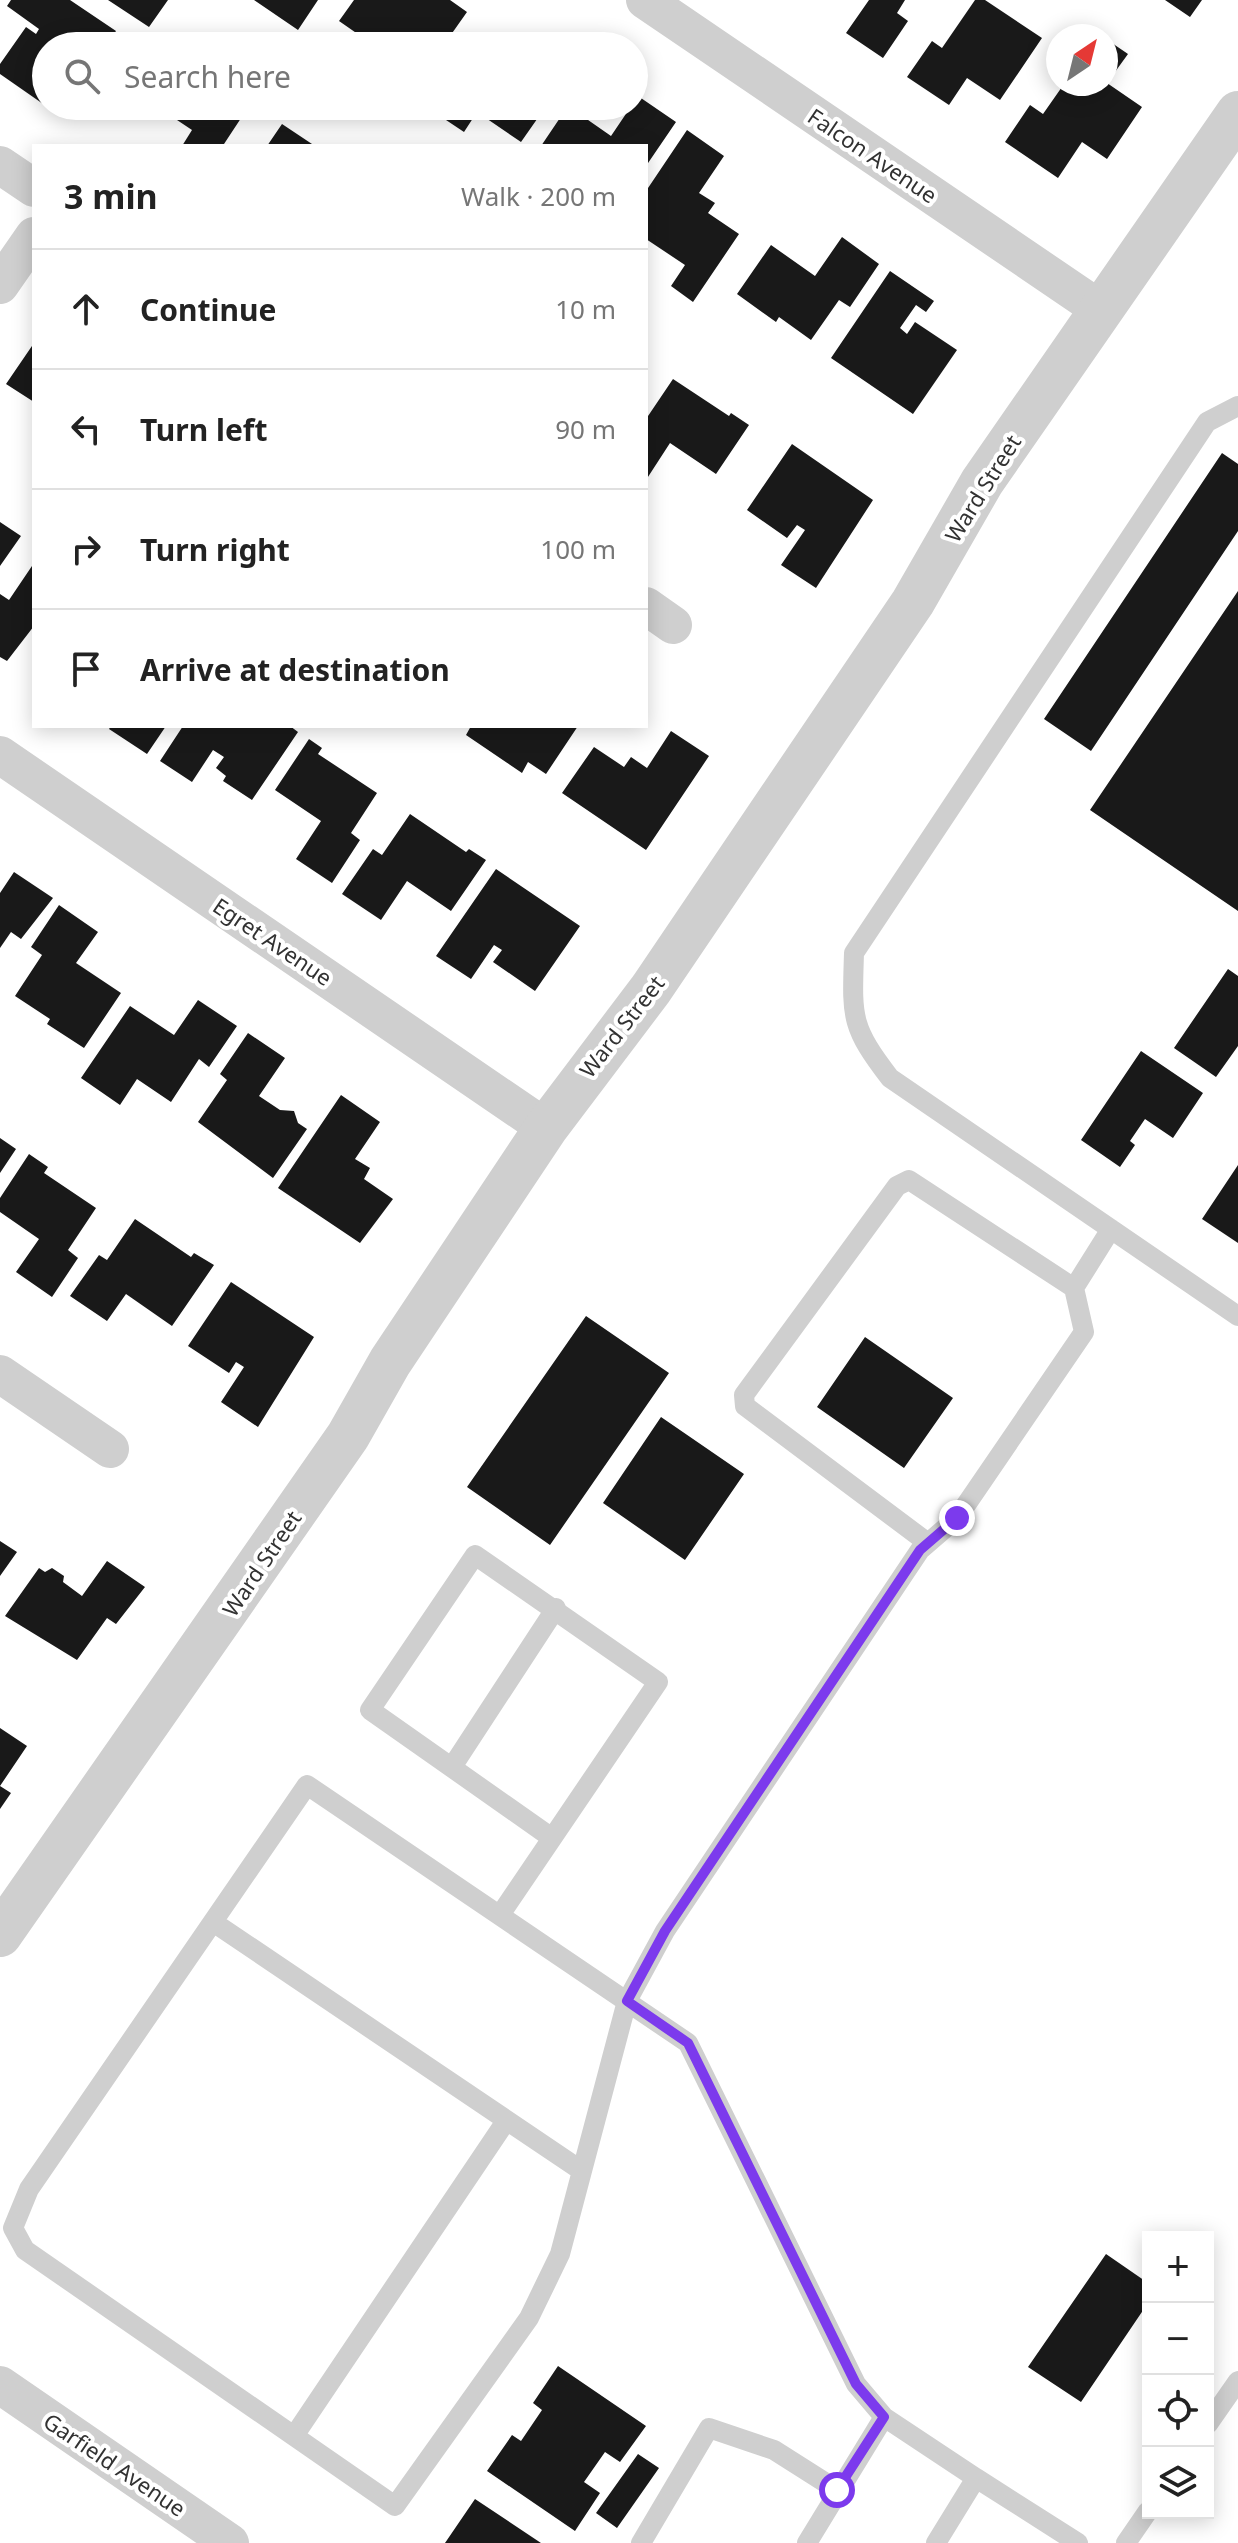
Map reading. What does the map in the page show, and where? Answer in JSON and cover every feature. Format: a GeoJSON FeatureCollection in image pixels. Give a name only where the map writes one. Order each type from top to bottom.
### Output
{"type":"FeatureCollection","features":[{"type":"Feature","properties":{"kind":"street","name":"Falcon Avenue"},"geometry":{"type":"LineString","coordinates":[[645,0],[1101,310]]}},
{"type":"Feature","properties":{"kind":"street","name":"Ward Street"},"geometry":{"type":"LineString","coordinates":[[0,1935],[348,1436],[390,1362],[546,1128],[651,989],[913,602],[982,482],[1238,113]]}},
{"type":"Feature","properties":{"kind":"street"},"geometry":{"type":"LineString","coordinates":[[0,165],[32,187]]}},
{"type":"Feature","properties":{"kind":"street"},"geometry":{"type":"LineString","coordinates":[[0,285],[32,239]]}},
{"type":"Feature","properties":{"kind":"street","name":"Egret Avenue"},"geometry":{"type":"LineString","coordinates":[[0,755],[546,1128]]}},
{"type":"Feature","properties":{"kind":"street"},"geometry":{"type":"LineString","coordinates":[[0,1374],[110,1449]]}},
{"type":"Feature","properties":{"kind":"street","name":"Garfield Avenue"},"geometry":{"type":"LineString","coordinates":[[0,2385],[230,2543]]}},
{"type":"Feature","properties":{"kind":"lane"},"geometry":{"type":"LineString","coordinates":[[1238,406],[1207,422],[854,953],[853,1005],[861,1040],[890,1078],[1238,1316]]}},
{"type":"Feature","properties":{"kind":"lane"},"geometry":{"type":"LineString","coordinates":[[928,1543],[745,1406],[744,1395],[897,1186],[909,1180],[1074,1288],[1084,1332],[957,1518],[920,1550],[665,1931],[627,2001],[560,2254],[529,2318],[395,2506],[25,2250],[13,2228],[29,2189],[307,1785],[500,1915],[627,2001],[688,2043],[856,2384],[884,2417],[1078,2543]]}},
{"type":"Feature","properties":{"kind":"lane"},"geometry":{"type":"LineString","coordinates":[[1074,1288],[1111,1229]]}},
{"type":"Feature","properties":{"kind":"lane"},"geometry":{"type":"LineString","coordinates":[[500,1915],[658,1682],[556,1608],[475,1555],[370,1710],[552,1838]]}},
{"type":"Feature","properties":{"kind":"lane"},"geometry":{"type":"LineString","coordinates":[[452,1767],[556,1608]]}},
{"type":"Feature","properties":{"kind":"lane"},"geometry":{"type":"LineString","coordinates":[[213,1922],[582,2171]]}},
{"type":"Feature","properties":{"kind":"lane"},"geometry":{"type":"LineString","coordinates":[[294,2436],[506,2121]]}},
{"type":"Feature","properties":{"kind":"lane"},"geometry":{"type":"LineString","coordinates":[[1214,2415],[1238,2381]]}},
{"type":"Feature","properties":{"kind":"lane"},"geometry":{"type":"LineString","coordinates":[[807,2543],[884,2417]]}},
{"type":"Feature","properties":{"kind":"lane"},"geometry":{"type":"LineString","coordinates":[[641,2543],[709,2428],[774,2450],[837,2490]]}},
{"type":"Feature","properties":{"kind":"lane"},"geometry":{"type":"LineString","coordinates":[[936,2543],[976,2478]]}},
{"type":"Feature","properties":{"kind":"lane"},"geometry":{"type":"LineString","coordinates":[[1126,2543],[1142,2519]]}},
{"type":"Feature","properties":{"kind":"building"},"geometry":{"type":"Polygon","coordinates":[[[11,0],[70,0],[116,31],[37,32],[39,29],[7,6],[11,0]]]}},
{"type":"Feature","properties":{"kind":"building"},"geometry":{"type":"Polygon","coordinates":[[[108,0],[168,0],[149,27],[108,0]]]}},
{"type":"Feature","properties":{"kind":"building"},"geometry":{"type":"Polygon","coordinates":[[[254,0],[318,0],[298,30],[254,0]]]}},
{"type":"Feature","properties":{"kind":"building"},"geometry":{"type":"Polygon","coordinates":[[[354,0],[450,0],[467,12],[453,32],[355,32],[339,21],[354,0]]]}},
{"type":"Feature","properties":{"kind":"building"},"geometry":{"type":"Polygon","coordinates":[[[869,0],[905,0],[897,13],[908,21],[883,58],[846,33],[869,0]]]}},
{"type":"Feature","properties":{"kind":"building"},"geometry":{"type":"Polygon","coordinates":[[[975,0],[985,0],[1042,38],[1000,100],[967,78],[949,105],[907,77],[932,41],[942,48],[975,0]]]}},
{"type":"Feature","properties":{"kind":"building"},"geometry":{"type":"Polygon","coordinates":[[[1165,0],[1202,0],[1190,17],[1165,0]]]}},
{"type":"Feature","properties":{"kind":"building"},"geometry":{"type":"Polygon","coordinates":[[[26,27],[33,32],[32,96],[0,74],[0,64],[26,27]]]}},
{"type":"Feature","properties":{"kind":"building"},"geometry":{"type":"Polygon","coordinates":[[[1118,47],[1128,54],[1118,68],[1118,47]]]}},
{"type":"Feature","properties":{"kind":"building"},"geometry":{"type":"Polygon","coordinates":[[[1118,91],[1142,107],[1107,159],[1082,142],[1058,178],[1005,142],[1030,105],[1043,114],[1056,96],[1118,96],[1118,91]]]}},
{"type":"Feature","properties":{"kind":"building"},"geometry":{"type":"Polygon","coordinates":[[[648,103],[676,122],[648,163],[648,144],[542,144],[559,120],[588,120],[611,136],[622,120],[648,120],[648,103]]]}},
{"type":"Feature","properties":{"kind":"building"},"geometry":{"type":"Polygon","coordinates":[[[177,120],[240,120],[224,144],[183,144],[192,130],[177,120]]]}},
{"type":"Feature","properties":{"kind":"building"},"geometry":{"type":"Polygon","coordinates":[[[446,120],[472,120],[464,132],[446,120]]]}},
{"type":"Feature","properties":{"kind":"building"},"geometry":{"type":"Polygon","coordinates":[[[489,120],[536,120],[521,142],[489,120]]]}},
{"type":"Feature","properties":{"kind":"building"},"geometry":{"type":"Polygon","coordinates":[[[282,124],[312,144],[268,144],[282,124]]]}},
{"type":"Feature","properties":{"kind":"building"},"geometry":{"type":"Polygon","coordinates":[[[687,130],[724,156],[699,193],[715,203],[708,213],[739,234],[693,302],[671,286],[685,265],[648,240],[648,188],[687,130]]]}},
{"type":"Feature","properties":{"kind":"building"},"geometry":{"type":"Polygon","coordinates":[[[842,237],[879,264],[850,307],[839,300],[811,340],[779,317],[776,322],[737,294],[771,245],[815,276],[842,237]]]}},
{"type":"Feature","properties":{"kind":"building"},"geometry":{"type":"Polygon","coordinates":[[[890,271],[934,301],[926,312],[916,305],[900,328],[907,334],[915,322],[957,350],[913,414],[831,358],[890,271]]]}},
{"type":"Feature","properties":{"kind":"building"},"geometry":{"type":"Polygon","coordinates":[[[32,346],[32,401],[6,384],[32,346]]]}},
{"type":"Feature","properties":{"kind":"building"},"geometry":{"type":"Polygon","coordinates":[[[673,379],[729,416],[731,413],[749,425],[716,474],[670,443],[648,477],[648,416],[673,379]]]}},
{"type":"Feature","properties":{"kind":"building"},"geometry":{"type":"Polygon","coordinates":[[[792,444],[873,500],[816,588],[781,565],[805,530],[797,525],[787,538],[747,510],[792,444]]]}},
{"type":"Feature","properties":{"kind":"building"},"geometry":{"type":"Polygon","coordinates":[[[1222,453],[1238,464],[1238,531],[1091,751],[1044,719],[1222,453]]]}},
{"type":"Feature","properties":{"kind":"building"},"geometry":{"type":"Polygon","coordinates":[[[0,522],[21,536],[0,566],[0,522]]]}},
{"type":"Feature","properties":{"kind":"building"},"geometry":{"type":"Polygon","coordinates":[[[32,566],[32,629],[7,661],[0,657],[0,594],[9,600],[32,566]]]}},
{"type":"Feature","properties":{"kind":"building"},"geometry":{"type":"Polygon","coordinates":[[[1238,591],[1238,911],[1090,810],[1238,591]]]}},
{"type":"Feature","properties":{"kind":"building"},"geometry":{"type":"Polygon","coordinates":[[[110,728],[165,728],[147,754],[110,728]]]}},
{"type":"Feature","properties":{"kind":"building"},"geometry":{"type":"Polygon","coordinates":[[[182,728],[293,728],[298,732],[252,800],[223,781],[226,776],[216,768],[224,757],[213,750],[192,782],[160,761],[182,728]]]}},
{"type":"Feature","properties":{"kind":"building"},"geometry":{"type":"Polygon","coordinates":[[[470,728],[577,728],[546,774],[528,762],[522,773],[466,735],[470,728]]]}},
{"type":"Feature","properties":{"kind":"building"},"geometry":{"type":"Polygon","coordinates":[[[671,731],[709,756],[646,850],[562,793],[594,747],[624,767],[631,757],[647,768],[671,731]]]}},
{"type":"Feature","properties":{"kind":"building"},"geometry":{"type":"Polygon","coordinates":[[[309,739],[322,748],[318,754],[377,793],[351,833],[360,840],[332,883],[296,859],[321,821],[275,790],[309,739]]]}},
{"type":"Feature","properties":{"kind":"building"},"geometry":{"type":"Polygon","coordinates":[[[410,814],[466,852],[469,849],[486,860],[451,911],[407,881],[381,920],[342,894],[373,849],[382,855],[410,814]]]}},
{"type":"Feature","properties":{"kind":"building"},"geometry":{"type":"Polygon","coordinates":[[[496,869],[580,926],[535,991],[493,962],[502,950],[494,945],[471,979],[436,956],[496,869]]]}},
{"type":"Feature","properties":{"kind":"building"},"geometry":{"type":"Polygon","coordinates":[[[14,872],[53,898],[21,939],[11,932],[0,948],[0,893],[14,872]]]}},
{"type":"Feature","properties":{"kind":"building"},"geometry":{"type":"Polygon","coordinates":[[[59,905],[98,932],[76,963],[121,993],[84,1048],[47,1024],[50,1019],[15,996],[42,955],[31,947],[59,905]]]}},
{"type":"Feature","properties":{"kind":"building"},"geometry":{"type":"Polygon","coordinates":[[[1228,969],[1238,976],[1238,1046],[1216,1077],[1174,1048],[1228,969]]]}},
{"type":"Feature","properties":{"kind":"building"},"geometry":{"type":"Polygon","coordinates":[[[198,1000],[237,1026],[209,1067],[199,1059],[171,1102],[137,1079],[120,1105],[81,1078],[130,1006],[174,1035],[198,1000]]]}},
{"type":"Feature","properties":{"kind":"building"},"geometry":{"type":"Polygon","coordinates":[[[248,1033],[285,1058],[259,1096],[280,1110],[294,1111],[298,1123],[307,1129],[273,1178],[198,1122],[227,1080],[220,1074],[248,1033]]]}},
{"type":"Feature","properties":{"kind":"building"},"geometry":{"type":"Polygon","coordinates":[[[1141,1051],[1203,1093],[1173,1138],[1145,1119],[1130,1141],[1135,1145],[1120,1167],[1081,1140],[1141,1051]]]}},
{"type":"Feature","properties":{"kind":"building"},"geometry":{"type":"Polygon","coordinates":[[[341,1095],[380,1122],[355,1159],[370,1168],[364,1179],[393,1199],[360,1243],[278,1188],[341,1095]]]}},
{"type":"Feature","properties":{"kind":"building"},"geometry":{"type":"Polygon","coordinates":[[[0,1138],[16,1149],[0,1173],[0,1138]]]}},
{"type":"Feature","properties":{"kind":"building"},"geometry":{"type":"Polygon","coordinates":[[[29,1154],[48,1167],[44,1173],[96,1208],[68,1250],[78,1258],[52,1297],[16,1272],[39,1239],[0,1212],[0,1198],[29,1154]]]}},
{"type":"Feature","properties":{"kind":"building"},"geometry":{"type":"Polygon","coordinates":[[[1238,1165],[1238,1243],[1202,1219],[1238,1165]]]}},
{"type":"Feature","properties":{"kind":"building"},"geometry":{"type":"Polygon","coordinates":[[[135,1219],[191,1257],[194,1253],[214,1265],[172,1326],[126,1294],[107,1321],[70,1296],[99,1255],[107,1260],[135,1219]]]}},
{"type":"Feature","properties":{"kind":"building"},"geometry":{"type":"Polygon","coordinates":[[[231,1282],[314,1337],[258,1427],[221,1402],[244,1367],[236,1362],[229,1373],[188,1346],[231,1282]]]}},
{"type":"Feature","properties":{"kind":"building"},"geometry":{"type":"Polygon","coordinates":[[[586,1316],[669,1373],[550,1545],[467,1487],[586,1316]]]}},
{"type":"Feature","properties":{"kind":"building"},"geometry":{"type":"Polygon","coordinates":[[[865,1337],[953,1398],[904,1468],[817,1407],[865,1337]]]}},
{"type":"Feature","properties":{"kind":"building"},"geometry":{"type":"Polygon","coordinates":[[[661,1417],[744,1474],[685,1560],[603,1503],[661,1417]]]}},
{"type":"Feature","properties":{"kind":"building"},"geometry":{"type":"Polygon","coordinates":[[[0,1541],[17,1552],[0,1576],[0,1541]]]}},
{"type":"Feature","properties":{"kind":"building"},"geometry":{"type":"Polygon","coordinates":[[[107,1561],[145,1587],[116,1624],[107,1618],[77,1660],[5,1616],[39,1568],[45,1572],[52,1568],[64,1576],[63,1582],[82,1596],[107,1561]]]}},
{"type":"Feature","properties":{"kind":"building"},"geometry":{"type":"Polygon","coordinates":[[[0,1728],[27,1746],[0,1786],[0,1728]]]}},
{"type":"Feature","properties":{"kind":"building"},"geometry":{"type":"Polygon","coordinates":[[[0,1786],[11,1793],[0,1809],[0,1786]]]}},
{"type":"Feature","properties":{"kind":"building"},"geometry":{"type":"Polygon","coordinates":[[[1106,2254],[1142,2279],[1142,2312],[1081,2402],[1028,2367],[1106,2254]]]}},
{"type":"Feature","properties":{"kind":"building"},"geometry":{"type":"Polygon","coordinates":[[[558,2366],[646,2426],[620,2462],[605,2452],[584,2482],[600,2493],[575,2531],[487,2471],[512,2435],[521,2441],[542,2410],[533,2403],[558,2366]]]}},
{"type":"Feature","properties":{"kind":"building"},"geometry":{"type":"Polygon","coordinates":[[[638,2454],[659,2468],[617,2528],[596,2513],[638,2454]]]}},
{"type":"Feature","properties":{"kind":"building"},"geometry":{"type":"Polygon","coordinates":[[[475,2499],[541,2543],[445,2543],[475,2499]]]}},
{"type":"Feature","properties":{"kind":"route"},"geometry":{"type":"LineString","coordinates":[[837,2490],[884,2417],[856,2384],[688,2043],[627,2001],[665,1931],[920,1550],[957,1518]]}}]}
